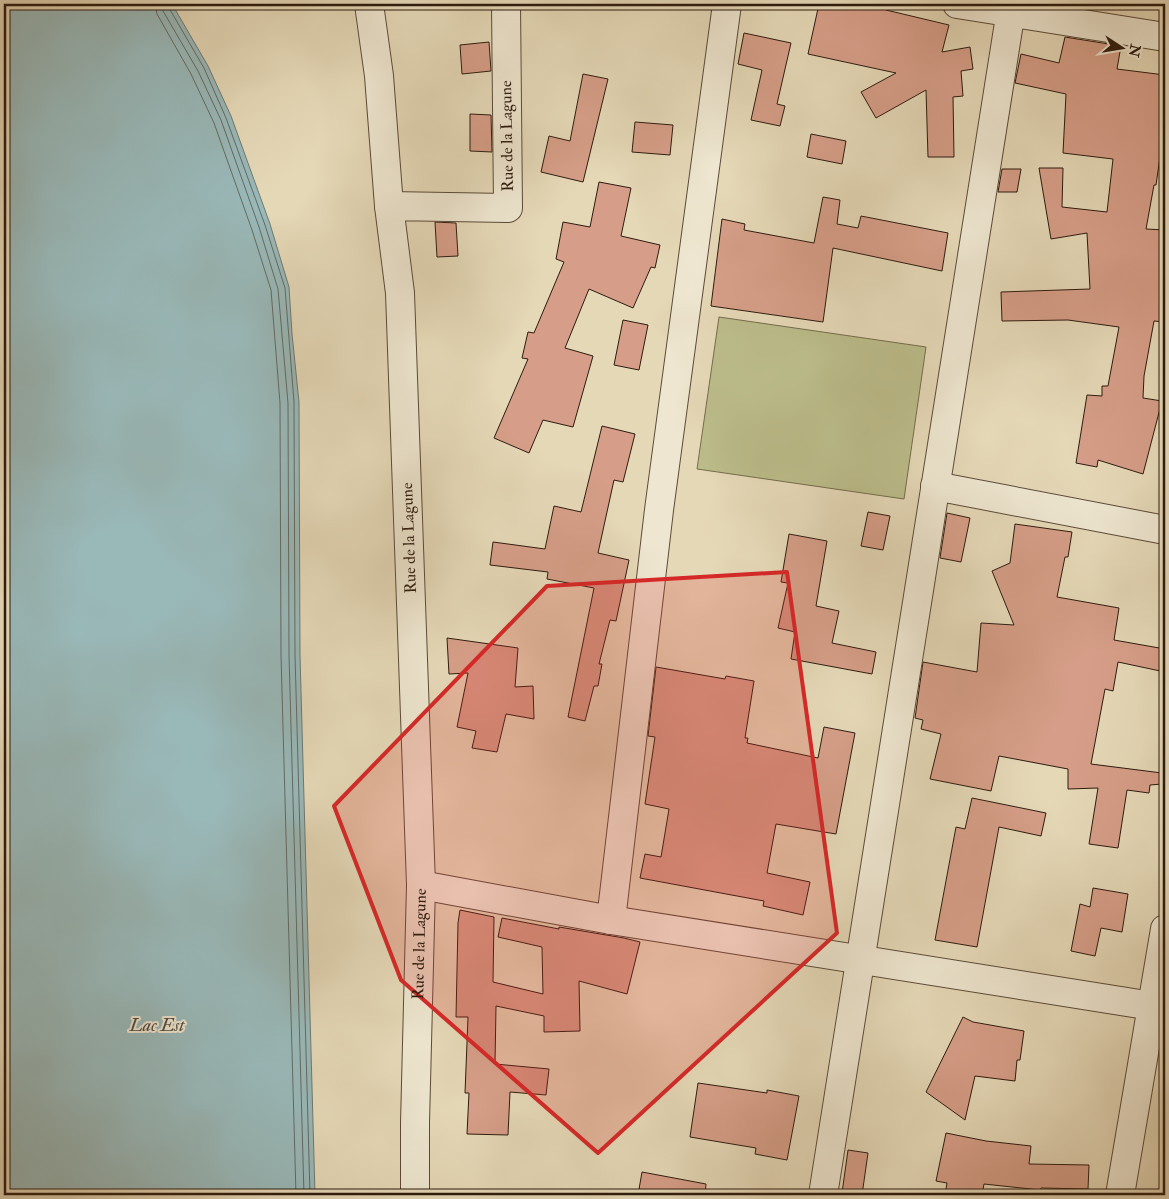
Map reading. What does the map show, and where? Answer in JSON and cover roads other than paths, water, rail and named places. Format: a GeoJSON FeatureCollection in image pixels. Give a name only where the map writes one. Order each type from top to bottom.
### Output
{"type":"FeatureCollection","features":[{"type":"Feature","properties":{"kind":"street"},"geometry":{"type":"LineString","coordinates":[[369,4],[379,76],[389,206]]}},
{"type":"Feature","properties":{"kind":"street","name":"Rue de la Lagune"},"geometry":{"type":"LineString","coordinates":[[415,1195],[421,885],[400,294],[389,206],[508,208],[506,4]]}},
{"type":"Feature","properties":{"kind":"street"},"geometry":{"type":"LineString","coordinates":[[611,920],[659,510],[727,4]]}},
{"type":"Feature","properties":{"kind":"street"},"geometry":{"type":"LineString","coordinates":[[958,4],[1011,8],[1165,37]]}},
{"type":"Feature","properties":{"kind":"street"},"geometry":{"type":"LineString","coordinates":[[823,1195],[1011,8]]}},
{"type":"Feature","properties":{"kind":"street"},"geometry":{"type":"LineString","coordinates":[[935,486],[1165,530]]}},
{"type":"Feature","properties":{"kind":"street"},"geometry":{"type":"LineString","coordinates":[[421,885],[611,920],[1159,1007]]}},
{"type":"Feature","properties":{"kind":"street"},"geometry":{"type":"LineString","coordinates":[[1120,1195],[1159,1007],[1165,929]]}},
{"type":"Feature","properties":{"kind":"water","name":"Lac Est"},"geometry":{"type":"Polygon","coordinates":[[[4,4],[172,4],[208,66],[231,116],[270,224],[289,287],[299,402],[300,655],[315,1195],[4,1195],[4,4]]]}}]}
